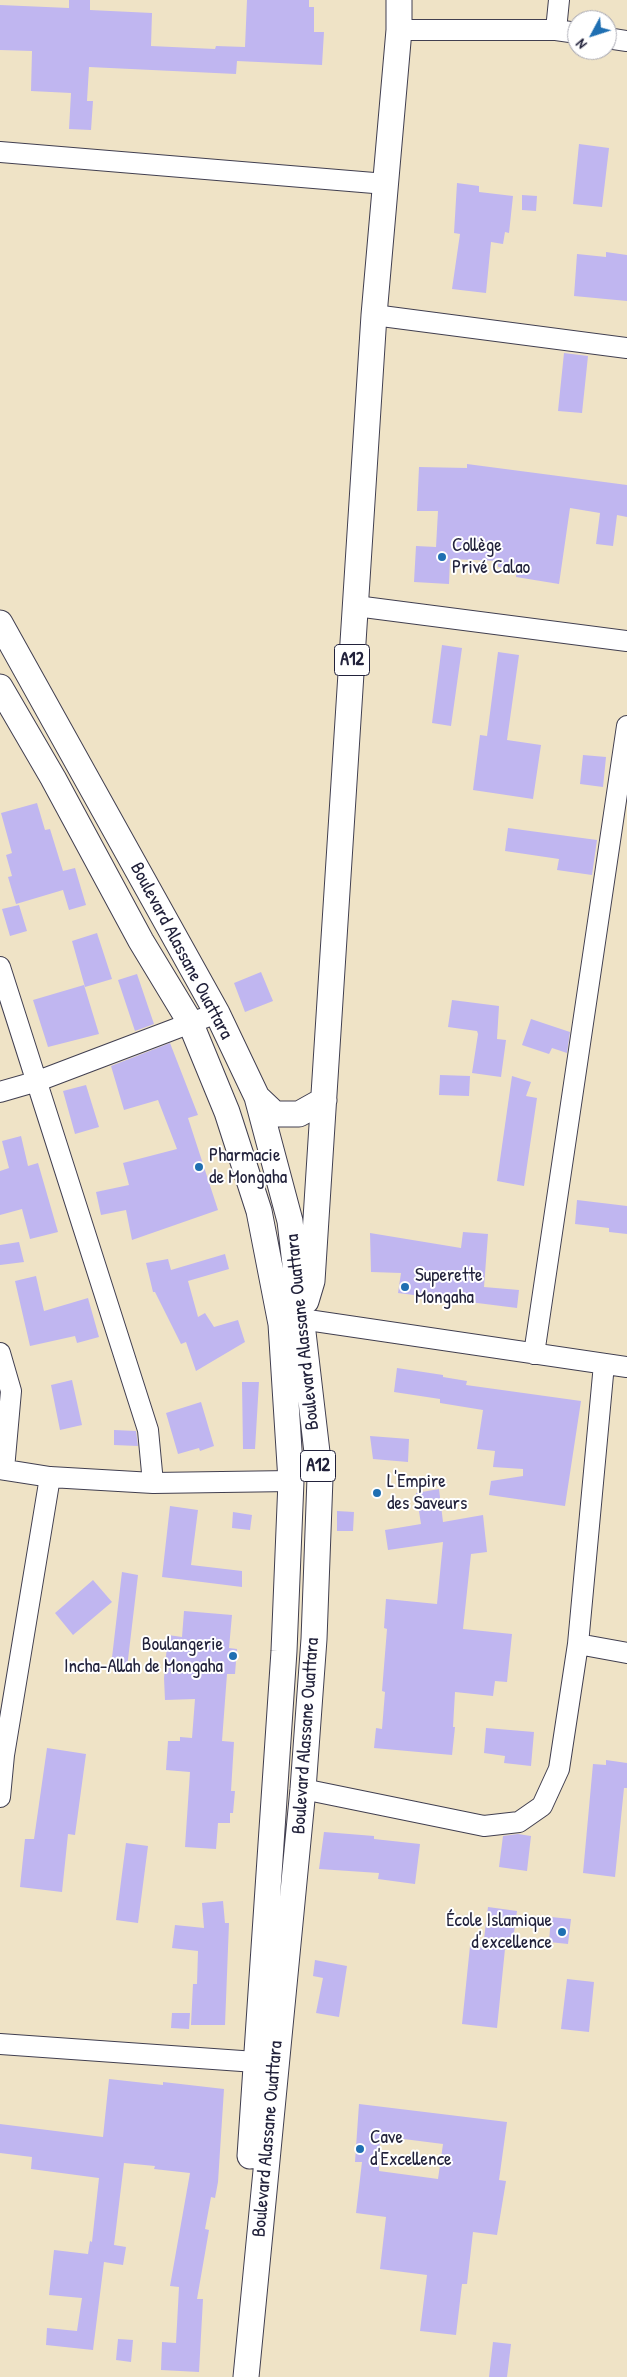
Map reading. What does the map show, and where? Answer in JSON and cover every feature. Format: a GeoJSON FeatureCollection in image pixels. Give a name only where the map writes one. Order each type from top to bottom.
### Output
{"type":"FeatureCollection","features":[{"type":"Feature","properties":{"kind":"main road","name":"A12"},"geometry":{"type":"LineString","coordinates":[[291,1322],[312,1281],[374,314],[399,30],[399,0]]}},
{"type":"Feature","properties":{"kind":"main road","name":"Boulevard Alassane Ouattara"},"geometry":{"type":"LineString","coordinates":[[0,623],[217,1013],[257,1097],[290,1221],[291,1481],[266,2062],[246,2377]]}},
{"type":"Feature","properties":{"kind":"main road","name":"Boulevard Alassane Ouattara"},"geometry":{"type":"LineString","coordinates":[[0,687],[53,778],[141,942],[190,1022],[228,1112],[291,1322],[320,1478],[314,1639],[303,1789],[266,2062],[235,2377]]}},
{"type":"Feature","properties":{"kind":"main road"},"geometry":{"type":"LineString","coordinates":[[257,1097],[275,1114],[299,1114],[324,1100]]}},
{"type":"Feature","properties":{"kind":"street"},"geometry":{"type":"LineString","coordinates":[[556,30],[559,0]]}},
{"type":"Feature","properties":{"kind":"street"},"geometry":{"type":"LineString","coordinates":[[399,30],[567,32]]}},
{"type":"Feature","properties":{"kind":"street"},"geometry":{"type":"LineString","coordinates":[[0,152],[386,184]]}},
{"type":"Feature","properties":{"kind":"street"},"geometry":{"type":"LineString","coordinates":[[374,314],[627,348]]}},
{"type":"Feature","properties":{"kind":"street"},"geometry":{"type":"LineString","coordinates":[[356,606],[627,640]]}},
{"type":"Feature","properties":{"kind":"street"},"geometry":{"type":"LineString","coordinates":[[534,1354],[627,726]]}},
{"type":"Feature","properties":{"kind":"street"},"geometry":{"type":"LineString","coordinates":[[0,968],[38,1081],[148,1430],[153,1482]]}},
{"type":"Feature","properties":{"kind":"street"},"geometry":{"type":"LineString","coordinates":[[0,1092],[38,1081],[217,1013]]}},
{"type":"Feature","properties":{"kind":"street"},"geometry":{"type":"LineString","coordinates":[[291,1322],[627,1367]]}},
{"type":"Feature","properties":{"kind":"street"},"geometry":{"type":"LineString","coordinates":[[0,1352],[11,1391],[2,1469],[50,1477],[153,1482],[291,1481]]}},
{"type":"Feature","properties":{"kind":"street"},"geometry":{"type":"LineString","coordinates":[[303,1789],[484,1826],[519,1822],[542,1806],[559,1770],[578,1644],[604,1364]]}},
{"type":"Feature","properties":{"kind":"street"},"geometry":{"type":"LineString","coordinates":[[0,1797],[2,1755],[50,1477]]}},
{"type":"Feature","properties":{"kind":"street"},"geometry":{"type":"LineString","coordinates":[[578,1644],[627,1653]]}},
{"type":"Feature","properties":{"kind":"street"},"geometry":{"type":"LineString","coordinates":[[0,2044],[266,2062]]}},
{"type":"Feature","properties":{"kind":"building"},"geometry":{"type":"Polygon","coordinates":[[[69,0],[90,0],[90,10],[152,13],[151,46],[215,49],[216,46],[245,47],[247,0],[309,0],[309,7],[314,7],[314,32],[324,32],[322,65],[237,61],[236,74],[89,67],[87,101],[93,101],[91,130],[69,129],[71,93],[31,91],[32,51],[0,50],[0,5],[69,8],[69,0]]]}},
{"type":"Feature","properties":{"kind":"building"},"geometry":{"type":"Polygon","coordinates":[[[579,144],[609,148],[602,207],[573,204],[579,144]]]}},
{"type":"Feature","properties":{"kind":"building"},"geometry":{"type":"Polygon","coordinates":[[[457,183],[479,186],[479,192],[513,196],[509,233],[505,232],[503,244],[491,242],[486,293],[452,289],[460,234],[454,233],[457,183]]]}},
{"type":"Feature","properties":{"kind":"building"},"geometry":{"type":"Polygon","coordinates":[[[522,195],[537,196],[536,211],[522,210],[522,195]]]}},
{"type":"Feature","properties":{"kind":"building"},"geometry":{"type":"Polygon","coordinates":[[[606,252],[627,255],[627,301],[574,296],[577,254],[606,257],[606,252]]]}},
{"type":"Feature","properties":{"kind":"building"},"geometry":{"type":"Polygon","coordinates":[[[564,353],[588,356],[582,413],[558,411],[564,353]]]}},
{"type":"Feature","properties":{"kind":"building"},"geometry":{"type":"Polygon","coordinates":[[[467,464],[627,485],[627,517],[617,515],[613,546],[596,544],[600,513],[570,508],[559,584],[516,577],[517,569],[498,567],[498,561],[450,559],[449,584],[414,582],[416,546],[436,547],[438,511],[417,511],[419,467],[467,468],[467,464]]]}},
{"type":"Feature","properties":{"kind":"building"},"geometry":{"type":"Polygon","coordinates":[[[442,645],[462,648],[451,726],[432,723],[442,645]]]}},
{"type":"Feature","properties":{"kind":"building"},"geometry":{"type":"Polygon","coordinates":[[[498,652],[519,655],[507,740],[541,745],[533,799],[473,790],[480,735],[487,736],[498,652]]]}},
{"type":"Feature","properties":{"kind":"building"},"geometry":{"type":"Polygon","coordinates":[[[583,755],[606,757],[603,787],[580,784],[583,755]]]}},
{"type":"Feature","properties":{"kind":"building"},"geometry":{"type":"Polygon","coordinates":[[[37,803],[45,830],[50,829],[63,871],[75,868],[86,905],[69,910],[63,890],[16,904],[8,877],[12,876],[6,855],[12,853],[1,813],[37,803]]]}},
{"type":"Feature","properties":{"kind":"building"},"geometry":{"type":"Polygon","coordinates":[[[508,828],[597,840],[592,875],[557,870],[559,859],[505,851],[508,828]]]}},
{"type":"Feature","properties":{"kind":"building"},"geometry":{"type":"Polygon","coordinates":[[[19,905],[27,931],[10,936],[2,909],[19,905]]]}},
{"type":"Feature","properties":{"kind":"building"},"geometry":{"type":"Polygon","coordinates":[[[97,933],[112,979],[85,987],[72,941],[97,933]]]}},
{"type":"Feature","properties":{"kind":"building"},"geometry":{"type":"Polygon","coordinates":[[[261,972],[273,1001],[245,1012],[234,983],[261,972]]]}},
{"type":"Feature","properties":{"kind":"building"},"geometry":{"type":"Polygon","coordinates":[[[137,974],[154,1024],[135,1031],[118,980],[137,974]]]}},
{"type":"Feature","properties":{"kind":"building"},"geometry":{"type":"Polygon","coordinates":[[[84,985],[99,1034],[48,1047],[33,1000],[84,985]]]}},
{"type":"Feature","properties":{"kind":"building"},"geometry":{"type":"Polygon","coordinates":[[[452,1000],[499,1006],[497,1039],[506,1040],[501,1077],[472,1073],[478,1034],[477,1031],[448,1027],[452,1000]]]}},
{"type":"Feature","properties":{"kind":"building"},"geometry":{"type":"Polygon","coordinates":[[[531,1019],[570,1032],[567,1053],[552,1048],[549,1054],[522,1045],[531,1019]]]}},
{"type":"Feature","properties":{"kind":"building"},"geometry":{"type":"Polygon","coordinates":[[[170,1043],[198,1115],[188,1118],[218,1210],[132,1240],[126,1210],[101,1215],[96,1192],[129,1185],[123,1163],[177,1149],[158,1100],[124,1110],[111,1066],[170,1043]]]}},
{"type":"Feature","properties":{"kind":"building"},"geometry":{"type":"Polygon","coordinates":[[[440,1075],[470,1076],[469,1096],[439,1095],[440,1075]]]}},
{"type":"Feature","properties":{"kind":"building"},"geometry":{"type":"Polygon","coordinates":[[[512,1076],[531,1082],[526,1096],[537,1098],[524,1186],[497,1181],[512,1076]]]}},
{"type":"Feature","properties":{"kind":"building"},"geometry":{"type":"Polygon","coordinates":[[[86,1085],[99,1127],[75,1134],[63,1091],[86,1085]]]}},
{"type":"Feature","properties":{"kind":"building"},"geometry":{"type":"Polygon","coordinates":[[[21,1136],[28,1166],[38,1163],[58,1232],[30,1239],[22,1209],[0,1215],[0,1171],[9,1168],[2,1141],[21,1136]]]}},
{"type":"Feature","properties":{"kind":"building"},"geometry":{"type":"Polygon","coordinates":[[[577,1200],[627,1206],[627,1234],[609,1232],[609,1228],[575,1224],[577,1200]]]}},
{"type":"Feature","properties":{"kind":"building"},"geometry":{"type":"Polygon","coordinates":[[[463,1232],[488,1234],[484,1287],[519,1290],[517,1308],[398,1293],[401,1273],[371,1272],[370,1233],[461,1248],[463,1232]]]}},
{"type":"Feature","properties":{"kind":"building"},"geometry":{"type":"Polygon","coordinates":[[[19,1242],[24,1262],[0,1265],[0,1245],[19,1242]]]}},
{"type":"Feature","properties":{"kind":"building"},"geometry":{"type":"Polygon","coordinates":[[[225,1254],[229,1269],[188,1281],[198,1317],[205,1313],[214,1327],[238,1320],[245,1342],[196,1371],[186,1342],[181,1344],[155,1292],[153,1292],[146,1263],[168,1259],[171,1270],[225,1254]]]}},
{"type":"Feature","properties":{"kind":"building"},"geometry":{"type":"Polygon","coordinates":[[[36,1276],[44,1311],[88,1298],[99,1337],[77,1343],[75,1336],[30,1346],[15,1281],[36,1276]]]}},
{"type":"Feature","properties":{"kind":"building"},"geometry":{"type":"Polygon","coordinates":[[[397,1368],[443,1375],[443,1377],[467,1381],[466,1385],[581,1401],[565,1506],[489,1495],[491,1481],[523,1476],[523,1469],[493,1467],[495,1451],[477,1449],[483,1410],[440,1403],[440,1399],[394,1392],[397,1368]]]}},
{"type":"Feature","properties":{"kind":"building"},"geometry":{"type":"Polygon","coordinates":[[[72,1380],[82,1425],[60,1430],[51,1385],[72,1380]]]}},
{"type":"Feature","properties":{"kind":"building"},"geometry":{"type":"Polygon","coordinates":[[[242,1382],[259,1382],[255,1449],[243,1449],[242,1382]]]}},
{"type":"Feature","properties":{"kind":"building"},"geometry":{"type":"Polygon","coordinates":[[[201,1402],[214,1446],[200,1451],[199,1448],[178,1454],[166,1413],[201,1402]]]}},
{"type":"Feature","properties":{"kind":"building"},"geometry":{"type":"Polygon","coordinates":[[[114,1430],[136,1431],[138,1446],[114,1445],[114,1430]]]}},
{"type":"Feature","properties":{"kind":"building"},"geometry":{"type":"Polygon","coordinates":[[[370,1436],[409,1439],[408,1462],[373,1459],[370,1436]]]}},
{"type":"Feature","properties":{"kind":"building"},"geometry":{"type":"Polygon","coordinates":[[[439,1489],[443,1522],[483,1515],[487,1552],[471,1554],[463,1629],[512,1634],[507,1682],[495,1681],[493,1696],[455,1692],[453,1727],[455,1727],[452,1755],[374,1748],[376,1728],[382,1729],[385,1692],[382,1691],[387,1629],[384,1628],[386,1599],[437,1604],[443,1542],[388,1550],[385,1530],[421,1524],[416,1493],[439,1489]]]}},
{"type":"Feature","properties":{"kind":"building"},"geometry":{"type":"Polygon","coordinates":[[[170,1506],[198,1510],[191,1565],[242,1571],[242,1587],[162,1577],[170,1506]]]}},
{"type":"Feature","properties":{"kind":"building"},"geometry":{"type":"Polygon","coordinates":[[[337,1511],[354,1512],[353,1531],[337,1531],[337,1511]]]}},
{"type":"Feature","properties":{"kind":"building"},"geometry":{"type":"Polygon","coordinates":[[[233,1512],[252,1515],[250,1530],[232,1528],[233,1512]]]}},
{"type":"Feature","properties":{"kind":"building"},"geometry":{"type":"Polygon","coordinates":[[[122,1572],[138,1575],[127,1668],[111,1666],[122,1572]]]}},
{"type":"Feature","properties":{"kind":"building"},"geometry":{"type":"Polygon","coordinates":[[[93,1580],[112,1602],[73,1635],[55,1613],[93,1580]]]}},
{"type":"Feature","properties":{"kind":"building"},"geometry":{"type":"Polygon","coordinates":[[[184,1611],[232,1615],[229,1648],[237,1649],[235,1674],[227,1674],[222,1741],[234,1742],[231,1791],[235,1791],[233,1813],[230,1813],[230,1823],[218,1823],[216,1849],[185,1847],[190,1772],[166,1770],[168,1741],[180,1741],[180,1737],[192,1738],[195,1699],[165,1700],[164,1678],[168,1635],[182,1637],[184,1611]]]}},
{"type":"Feature","properties":{"kind":"building"},"geometry":{"type":"Polygon","coordinates":[[[486,1728],[534,1732],[531,1766],[504,1763],[505,1756],[484,1753],[486,1728]]]}},
{"type":"Feature","properties":{"kind":"building"},"geometry":{"type":"Polygon","coordinates":[[[47,1748],[86,1754],[75,1835],[68,1834],[62,1892],[20,1887],[25,1839],[34,1839],[47,1748]]]}},
{"type":"Feature","properties":{"kind":"building"},"geometry":{"type":"Polygon","coordinates":[[[606,1760],[627,1763],[627,1788],[624,1788],[615,1877],[583,1873],[593,1764],[606,1765],[606,1760]]]}},
{"type":"Feature","properties":{"kind":"building"},"geometry":{"type":"Polygon","coordinates":[[[324,1832],[374,1836],[374,1839],[420,1844],[415,1884],[378,1879],[379,1873],[319,1869],[324,1832]]]}},
{"type":"Feature","properties":{"kind":"building"},"geometry":{"type":"Polygon","coordinates":[[[518,1834],[531,1836],[527,1871],[499,1867],[503,1836],[518,1834]]]}},
{"type":"Feature","properties":{"kind":"building"},"geometry":{"type":"Polygon","coordinates":[[[126,1843],[148,1846],[138,1923],[116,1920],[126,1843]]]}},
{"type":"Feature","properties":{"kind":"building"},"geometry":{"type":"Polygon","coordinates":[[[223,1901],[225,1923],[229,1923],[225,2025],[191,2025],[193,1984],[197,1984],[198,1951],[172,1948],[175,1925],[204,1928],[202,1903],[223,1901]]]}},
{"type":"Feature","properties":{"kind":"building"},"geometry":{"type":"Polygon","coordinates":[[[488,1907],[517,1911],[513,1940],[506,1939],[497,2028],[462,2024],[470,1946],[483,1947],[488,1907]]]}},
{"type":"Feature","properties":{"kind":"building"},"geometry":{"type":"Polygon","coordinates":[[[551,1917],[571,1919],[568,1944],[549,1942],[551,1917]]]}},
{"type":"Feature","properties":{"kind":"building"},"geometry":{"type":"Polygon","coordinates":[[[315,1960],[347,1966],[339,2017],[316,2013],[323,1978],[313,1976],[315,1960]]]}},
{"type":"Feature","properties":{"kind":"building"},"geometry":{"type":"Polygon","coordinates":[[[567,1979],[594,1982],[589,2032],[561,2029],[567,1979]]]}},
{"type":"Feature","properties":{"kind":"building"},"geometry":{"type":"Polygon","coordinates":[[[172,2013],[190,2013],[189,2029],[171,2028],[172,2013]]]}},
{"type":"Feature","properties":{"kind":"building"},"geometry":{"type":"Polygon","coordinates":[[[109,2079],[163,2085],[163,2082],[224,2089],[218,2182],[215,2198],[211,2197],[205,2229],[209,2230],[197,2299],[203,2299],[199,2372],[161,2370],[162,2342],[176,2343],[179,2287],[170,2286],[190,2173],[154,2169],[155,2166],[124,2163],[114,2245],[126,2247],[123,2265],[104,2262],[93,2350],[46,2345],[47,2328],[77,2331],[82,2298],[49,2295],[54,2250],[88,2254],[90,2241],[92,2242],[99,2178],[31,2169],[32,2157],[0,2153],[0,2124],[103,2137],[109,2079]]]}},
{"type":"Feature","properties":{"kind":"building"},"geometry":{"type":"Polygon","coordinates":[[[359,2104],[507,2122],[499,2180],[506,2181],[497,2235],[473,2232],[467,2284],[462,2284],[456,2335],[420,2331],[427,2275],[380,2269],[386,2217],[356,2213],[362,2162],[355,2162],[359,2104]],[[380,2136],[379,2171],[438,2179],[443,2144],[380,2136]]]}},
{"type":"Feature","properties":{"kind":"building"},"geometry":{"type":"Polygon","coordinates":[[[118,2339],[133,2340],[131,2362],[116,2360],[118,2339]]]}},
{"type":"Feature","properties":{"kind":"building"},"geometry":{"type":"Polygon","coordinates":[[[493,2342],[511,2344],[507,2377],[489,2377],[493,2342]]]}},
{"type":"Feature","properties":{"kind":"place","name":"Collège Privé Calao"},"geometry":{"type":"Point","coordinates":[442,557]}},
{"type":"Feature","properties":{"kind":"place","name":"Pharmacie de Mongaha"},"geometry":{"type":"Point","coordinates":[199,1167]}},
{"type":"Feature","properties":{"kind":"place","name":"Superette Mongaha"},"geometry":{"type":"Point","coordinates":[405,1287]}},
{"type":"Feature","properties":{"kind":"place","name":"L'Empire des Saveurs"},"geometry":{"type":"Point","coordinates":[377,1493]}},
{"type":"Feature","properties":{"kind":"place","name":"Boulangerie Incha-Allah de Mongaha"},"geometry":{"type":"Point","coordinates":[233,1656]}},
{"type":"Feature","properties":{"kind":"place","name":"École Islamique d'excellence"},"geometry":{"type":"Point","coordinates":[562,1932]}},
{"type":"Feature","properties":{"kind":"place","name":"Cave d'Excellence"},"geometry":{"type":"Point","coordinates":[360,2149]}}]}
